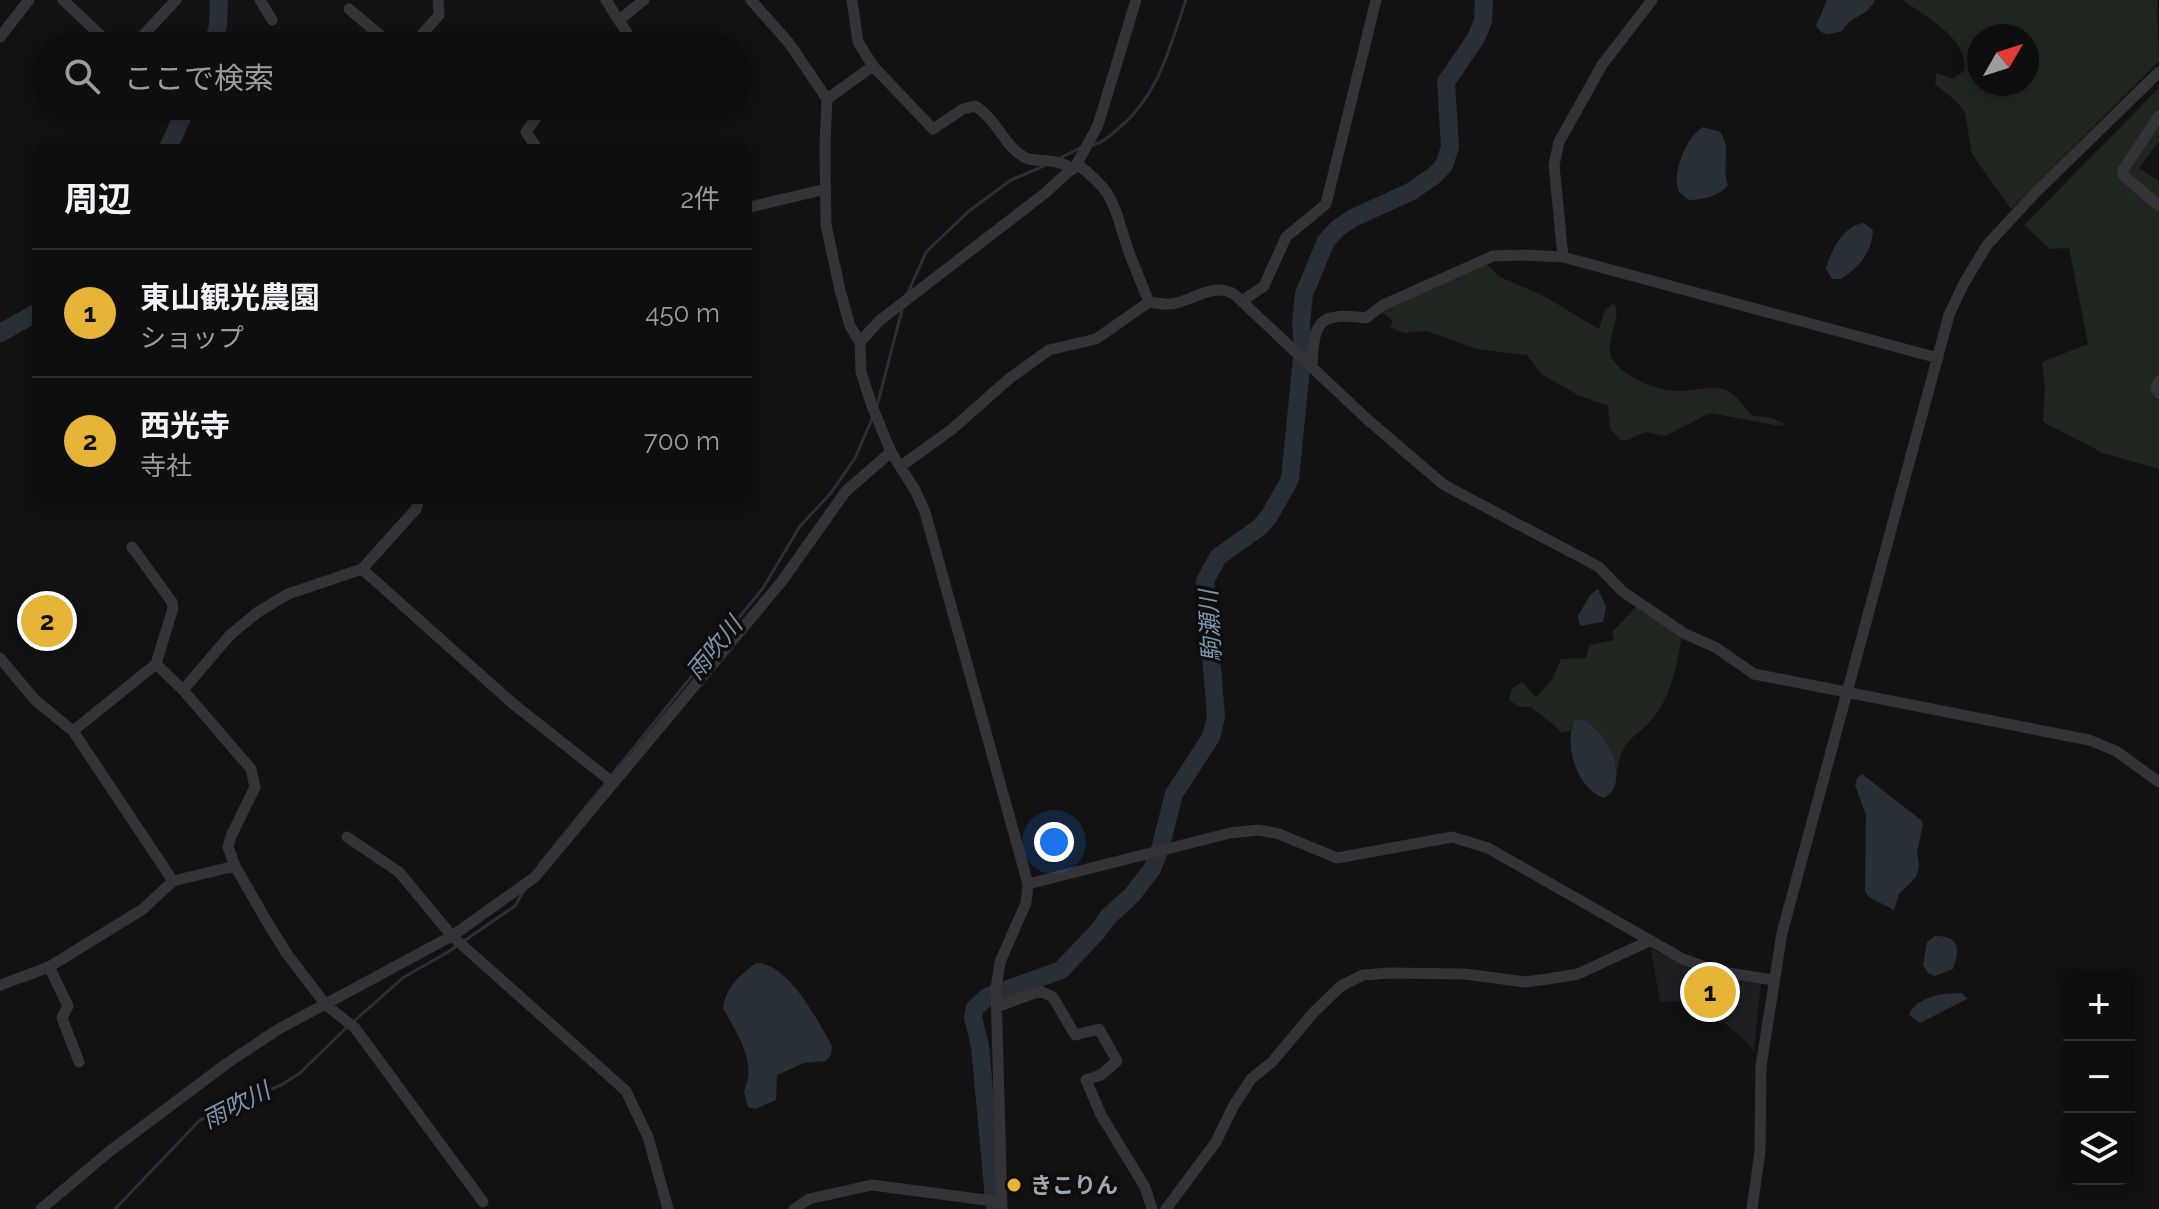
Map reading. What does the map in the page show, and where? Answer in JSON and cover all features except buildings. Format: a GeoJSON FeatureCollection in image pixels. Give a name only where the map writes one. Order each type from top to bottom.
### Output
{"type":"FeatureCollection","features":[{"type":"Feature","properties":{"kind":"street"},"geometry":{"type":"LineString","coordinates":[[0,37],[29,0]]}},
{"type":"Feature","properties":{"kind":"street"},"geometry":{"type":"LineString","coordinates":[[63,0],[97,32]]}},
{"type":"Feature","properties":{"kind":"street"},"geometry":{"type":"LineString","coordinates":[[146,32],[176,0]]}},
{"type":"Feature","properties":{"kind":"street"},"geometry":{"type":"LineString","coordinates":[[260,0],[272,20]]}},
{"type":"Feature","properties":{"kind":"street"},"geometry":{"type":"LineString","coordinates":[[424,32],[439,15],[438,0]]}},
{"type":"Feature","properties":{"kind":"street"},"geometry":{"type":"LineString","coordinates":[[606,0],[626,32]]}},
{"type":"Feature","properties":{"kind":"street"},"geometry":{"type":"LineString","coordinates":[[619,20],[644,0]]}},
{"type":"Feature","properties":{"kind":"street"},"geometry":{"type":"LineString","coordinates":[[751,0],[789,43],[827,99],[826,225],[840,290],[850,326],[860,342],[861,372],[872,406],[891,452],[915,490],[931,533],[1028,884],[1026,903],[1000,962],[996,988],[1001,1206],[872,1185],[809,1199],[794,1209]]}},
{"type":"Feature","properties":{"kind":"street"},"geometry":{"type":"LineString","coordinates":[[852,0],[858,42],[873,66],[933,129],[963,109],[975,106],[988,114],[1027,160],[1074,164],[1099,183],[1116,207],[1127,246],[1149,302]]}},
{"type":"Feature","properties":{"kind":"street"},"geometry":{"type":"LineString","coordinates":[[860,342],[892,311],[1074,164],[1092,139],[1136,0]]}},
{"type":"Feature","properties":{"kind":"street"},"geometry":{"type":"LineString","coordinates":[[1242,301],[1264,286],[1286,237],[1326,204],[1376,0]]}},
{"type":"Feature","properties":{"kind":"street"},"geometry":{"type":"LineString","coordinates":[[1563,257],[1554,165],[1559,142],[1602,65],[1652,0]]}},
{"type":"Feature","properties":{"kind":"street"},"geometry":{"type":"LineString","coordinates":[[349,9],[376,32]]}},
{"type":"Feature","properties":{"kind":"street"},"geometry":{"type":"LineString","coordinates":[[827,99],[873,66]]}},
{"type":"Feature","properties":{"kind":"street"},"geometry":{"type":"LineString","coordinates":[[1752,1209],[1760,1151],[1761,1066],[1782,933],[1949,315],[1987,245],[2036,192],[2159,72]]}},
{"type":"Feature","properties":{"kind":"street"},"geometry":{"type":"LineString","coordinates":[[2159,116],[2123,170],[2123,175],[2159,206]]}},
{"type":"Feature","properties":{"kind":"street"},"geometry":{"type":"LineString","coordinates":[[534,120],[526,132],[534,144]]}},
{"type":"Feature","properties":{"kind":"street"},"geometry":{"type":"LineString","coordinates":[[752,207],[826,189]]}},
{"type":"Feature","properties":{"kind":"street"},"geometry":{"type":"LineString","coordinates":[[1310,365],[1315,330],[1325,318],[1341,315],[1366,318],[1383,305],[1493,256],[1523,255],[1563,257],[1938,358]]}},
{"type":"Feature","properties":{"kind":"street"},"geometry":{"type":"LineString","coordinates":[[901,466],[951,430],[1010,378],[1049,350],[1096,339],[1149,302],[1172,305],[1209,290],[1225,289],[1444,485],[1599,567],[1622,591],[1685,634],[1715,647],[1754,674],[2089,740],[2116,751],[2159,782]]}},
{"type":"Feature","properties":{"kind":"street"},"geometry":{"type":"LineString","coordinates":[[2159,381],[2156,389],[2159,393]]}},
{"type":"Feature","properties":{"kind":"street"},"geometry":{"type":"LineString","coordinates":[[41,1209],[110,1151],[226,1064],[277,1030],[452,936],[535,877],[782,581],[846,491],[891,452]]}},
{"type":"Feature","properties":{"kind":"street"},"geometry":{"type":"LineString","coordinates":[[183,690],[230,635],[258,612],[288,594],[362,569],[417,504]]}},
{"type":"Feature","properties":{"kind":"street"},"geometry":{"type":"LineString","coordinates":[[73,731],[156,664],[173,608],[172,602],[132,547]]}},
{"type":"Feature","properties":{"kind":"street"},"geometry":{"type":"LineString","coordinates":[[362,569],[511,702],[612,782]]}},
{"type":"Feature","properties":{"kind":"street"},"geometry":{"type":"LineString","coordinates":[[0,658],[35,700],[73,731],[173,881]]}},
{"type":"Feature","properties":{"kind":"street"},"geometry":{"type":"LineString","coordinates":[[156,664],[183,690],[251,769],[255,787],[228,847],[235,866],[287,954],[326,1005],[350,1024],[483,1202]]}},
{"type":"Feature","properties":{"kind":"street"},"geometry":{"type":"LineString","coordinates":[[1028,884],[1230,833],[1259,830],[1279,834],[1330,856],[1347,857],[1452,837],[1488,848],[1683,959],[1716,971],[1773,980]]}},
{"type":"Feature","properties":{"kind":"street"},"geometry":{"type":"LineString","coordinates":[[347,837],[399,872],[452,936],[626,1091],[648,1137],[668,1209]]}},
{"type":"Feature","properties":{"kind":"street"},"geometry":{"type":"LineString","coordinates":[[0,985],[49,967],[143,909],[173,881],[235,866]]}},
{"type":"Feature","properties":{"kind":"street"},"geometry":{"type":"LineString","coordinates":[[1166,1209],[1216,1142],[1251,1079],[1272,1062],[1314,1012],[1341,986],[1363,975],[1389,973],[1465,974],[1525,982],[1548,979],[1578,974],[1649,941]]}},
{"type":"Feature","properties":{"kind":"street"},"geometry":{"type":"LineString","coordinates":[[49,967],[68,1006],[62,1018],[79,1062]]}},
{"type":"Feature","properties":{"kind":"street"},"geometry":{"type":"LineString","coordinates":[[997,1004],[1040,991],[1053,997],[1075,1035],[1099,1029],[1117,1061],[1101,1075],[1086,1080],[1101,1115],[1145,1187],[1152,1209]]}},
{"type":"Feature","properties":{"kind":"shaded area"},"geometry":{"type":"Polygon","coordinates":[[[1827,0],[1875,0],[1868,10],[1842,31],[1828,34],[1816,26],[1827,0]]]}},
{"type":"Feature","properties":{"kind":"shaded area"},"geometry":{"type":"Polygon","coordinates":[[[1903,0],[2157,0],[2159,61],[2011,209],[1972,154],[1965,113],[1935,84],[1936,73],[1953,79],[1964,71],[1964,60],[1953,39],[1903,0]]]}},
{"type":"Feature","properties":{"kind":"shaded area"},"geometry":{"type":"Polygon","coordinates":[[[2159,88],[2159,141],[2139,168],[2159,181],[2159,469],[2103,453],[2043,422],[2045,388],[2042,362],[2088,344],[2069,248],[2050,249],[2024,225],[2159,88]]]}},
{"type":"Feature","properties":{"kind":"shaded area"},"geometry":{"type":"Polygon","coordinates":[[[1703,127],[1720,132],[1724,138],[1728,185],[1710,197],[1689,200],[1679,192],[1677,176],[1686,147],[1703,127]]]}},
{"type":"Feature","properties":{"kind":"shaded area"},"geometry":{"type":"Polygon","coordinates":[[[1864,223],[1873,230],[1867,252],[1848,274],[1841,279],[1832,279],[1826,268],[1835,246],[1850,229],[1864,223]]]}},
{"type":"Feature","properties":{"kind":"shaded area"},"geometry":{"type":"Polygon","coordinates":[[[1485,262],[1498,276],[1544,296],[1599,329],[1605,310],[1614,303],[1616,317],[1610,352],[1617,365],[1631,376],[1669,390],[1721,388],[1734,395],[1753,416],[1769,417],[1785,424],[1780,426],[1710,413],[1665,436],[1646,432],[1620,440],[1610,429],[1608,406],[1578,395],[1541,374],[1527,355],[1476,349],[1427,331],[1404,333],[1390,327],[1393,321],[1380,311],[1485,262]]]}},
{"type":"Feature","properties":{"kind":"shaded area"},"geometry":{"type":"Polygon","coordinates":[[[1598,589],[1606,607],[1603,622],[1580,626],[1578,616],[1590,595],[1598,589]]]}},
{"type":"Feature","properties":{"kind":"shaded area"},"geometry":{"type":"Polygon","coordinates":[[[1637,606],[1682,636],[1667,695],[1650,722],[1627,744],[1617,773],[1613,757],[1574,721],[1570,731],[1561,733],[1531,707],[1520,707],[1509,700],[1512,688],[1522,682],[1536,697],[1552,680],[1561,659],[1586,658],[1589,645],[1614,640],[1612,632],[1637,606]]]}},
{"type":"Feature","properties":{"kind":"shaded area"},"geometry":{"type":"Polygon","coordinates":[[[1581,719],[1599,733],[1613,756],[1616,780],[1604,798],[1587,786],[1575,766],[1571,731],[1574,721],[1581,719]]]}},
{"type":"Feature","properties":{"kind":"shaded area"},"geometry":{"type":"Polygon","coordinates":[[[1862,774],[1921,820],[1923,825],[1916,877],[1899,894],[1894,910],[1869,897],[1865,891],[1866,815],[1855,785],[1862,774]]]}},
{"type":"Feature","properties":{"kind":"shaded area"},"geometry":{"type":"Polygon","coordinates":[[[1935,936],[1954,941],[1957,955],[1953,969],[1935,976],[1928,973],[1923,965],[1927,942],[1935,936]]]}},
{"type":"Feature","properties":{"kind":"shaded area"},"geometry":{"type":"Polygon","coordinates":[[[1651,949],[1699,971],[1761,983],[1754,1051],[1698,1001],[1660,1002],[1651,949]]]}},
{"type":"Feature","properties":{"kind":"shaded area"},"geometry":{"type":"Polygon","coordinates":[[[756,963],[780,972],[791,983],[811,1009],[832,1046],[831,1055],[826,1061],[804,1063],[777,1075],[776,1100],[755,1109],[748,1107],[744,1091],[748,1069],[744,1048],[723,1008],[735,982],[756,963]]]}},
{"type":"Feature","properties":{"kind":"shaded area"},"geometry":{"type":"Polygon","coordinates":[[[1962,993],[1967,999],[1920,1023],[1909,1015],[1924,1000],[1962,993]]]}},
{"type":"Feature","properties":{"kind":"waterway"},"geometry":{"type":"LineString","coordinates":[[216,32],[219,0]]}},
{"type":"Feature","properties":{"kind":"waterway","name":"雨吹川"},"geometry":{"type":"LineString","coordinates":[[1093,145],[1113,133],[1144,101],[1162,69],[1186,0]]}},
{"type":"Feature","properties":{"kind":"waterway","name":"駒瀬川"},"geometry":{"type":"LineString","coordinates":[[995,1209],[980,1046],[973,1017],[975,1008],[987,997],[1061,970],[1132,895],[1152,869],[1174,794],[1211,737],[1216,717],[1205,581],[1218,557],[1260,527],[1290,479],[1303,348],[1301,323],[1304,294],[1326,241],[1338,228],[1412,191],[1444,165],[1450,147],[1446,82],[1476,38],[1483,21],[1484,0]]}},
{"type":"Feature","properties":{"kind":"waterway"},"geometry":{"type":"LineString","coordinates":[[170,144],[181,120]]}},
{"type":"Feature","properties":{"kind":"waterway","name":"雨吹川"},"geometry":{"type":"LineString","coordinates":[[1060,158],[1082,147]]}},
{"type":"Feature","properties":{"kind":"waterway","name":"雨吹川"},"geometry":{"type":"LineString","coordinates":[[907,295],[926,252],[969,211],[1011,180],[1046,165]]}},
{"type":"Feature","properties":{"kind":"waterway","name":"雨吹川"},"geometry":{"type":"LineString","coordinates":[[877,406],[902,310]]}},
{"type":"Feature","properties":{"kind":"waterway"},"geometry":{"type":"LineString","coordinates":[[0,333],[32,315]]}},
{"type":"Feature","properties":{"kind":"waterway","name":"雨吹川"},"geometry":{"type":"LineString","coordinates":[[539,865],[763,588],[800,526],[831,493],[855,458],[873,417]]}},
{"type":"Feature","properties":{"kind":"waterway","name":"雨吹川"},"geometry":{"type":"LineString","coordinates":[[353,1022],[404,977],[448,952],[515,906],[525,889]]}},
{"type":"Feature","properties":{"kind":"waterway","name":"雨吹川"},"geometry":{"type":"LineString","coordinates":[[115,1209],[200,1120],[281,1085],[300,1073],[347,1027]]}},
{"type":"Feature","properties":{"kind":"place","name":"西光寺"},"geometry":{"type":"Point","coordinates":[47,621]}},
{"type":"Feature","properties":{"kind":"place","name":"東山観光農園"},"geometry":{"type":"Point","coordinates":[1710,992]}},
{"type":"Feature","properties":{"kind":"place","name":"きこりん"},"geometry":{"type":"Point","coordinates":[1014,1185]}}]}
